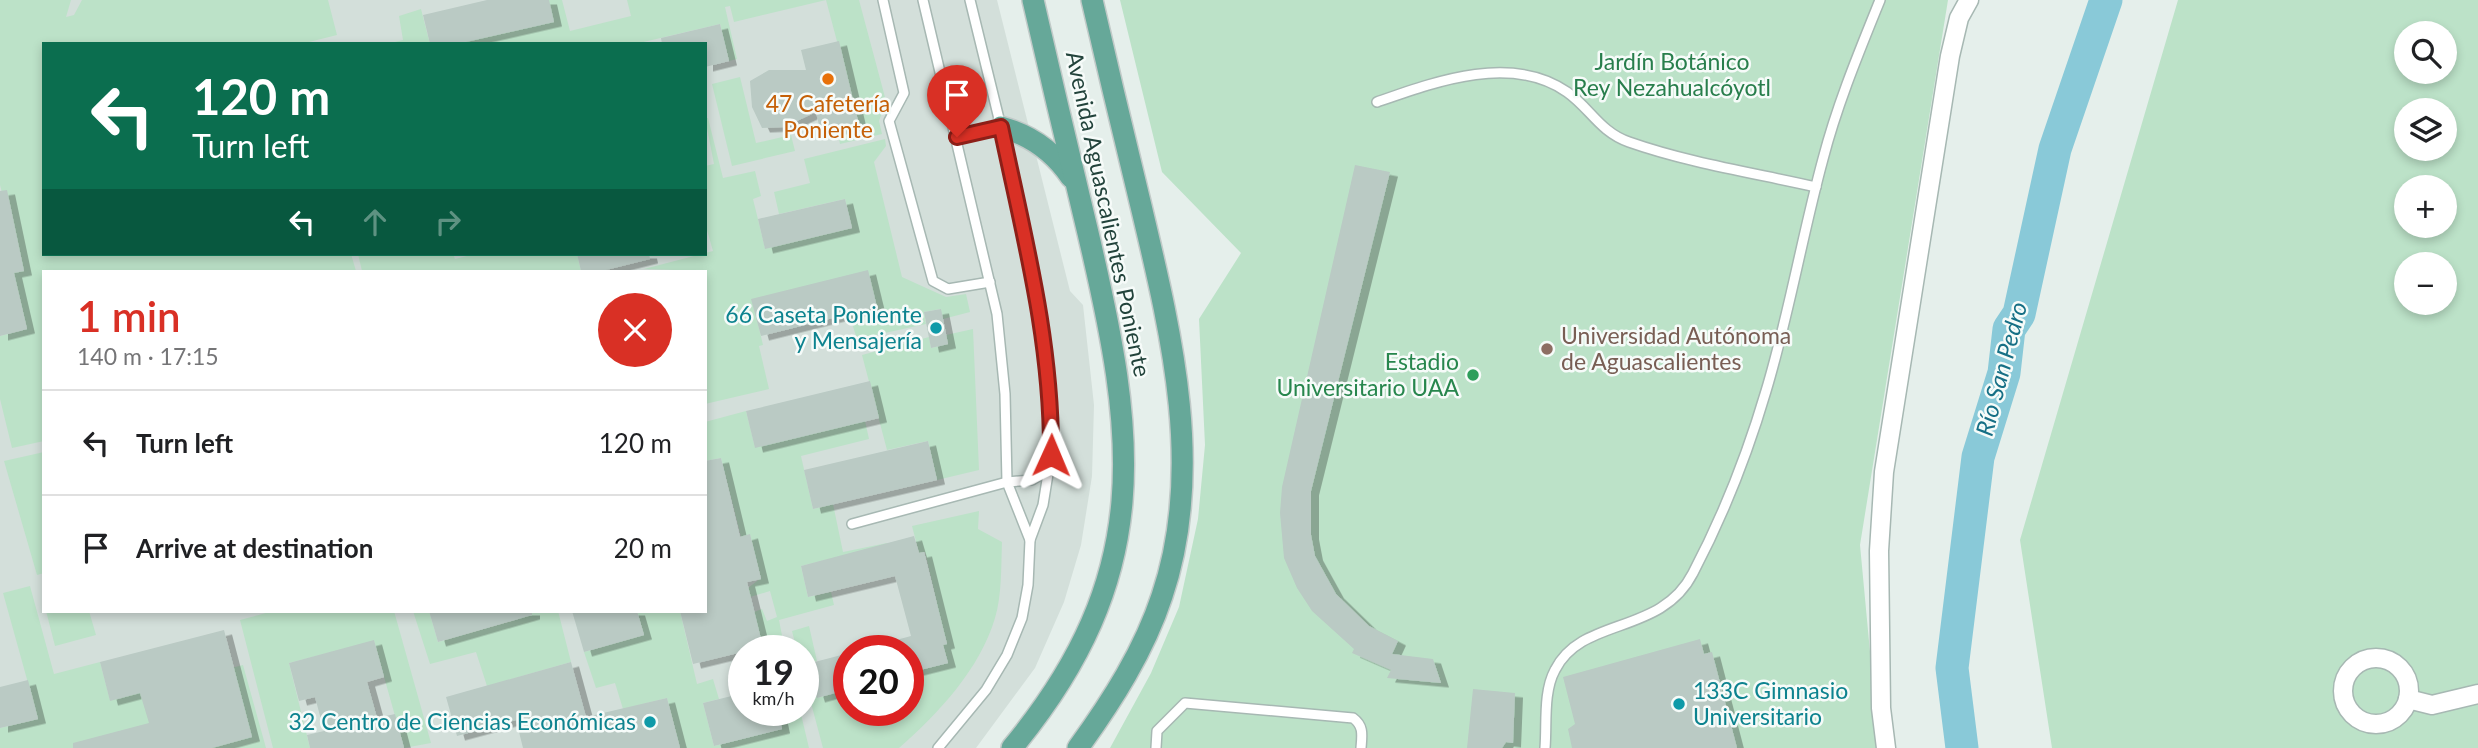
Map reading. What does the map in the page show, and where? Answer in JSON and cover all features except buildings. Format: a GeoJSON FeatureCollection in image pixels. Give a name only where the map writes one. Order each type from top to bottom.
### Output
{"type":"FeatureCollection","features":[{"type":"Feature","properties":{"kind":"main road","name":"Avenida Aguascalientes Poniente"},"geometry":{"type":"LineString","coordinates":[[1012,748],[1038,715],[1086,635],[1106,584],[1123,505],[1125,444],[1119,377],[1033,0]]}},
{"type":"Feature","properties":{"kind":"main road","name":"Avenida Aguascalientes Poniente"},"geometry":{"type":"LineString","coordinates":[[1078,748],[1123,681],[1152,625],[1171,565],[1180,504],[1180,412],[1172,342],[1092,0]]}},
{"type":"Feature","properties":{"kind":"main road"},"geometry":{"type":"LineString","coordinates":[[1001,127],[1028,137],[1056,158],[1077,187]]}},
{"type":"Feature","properties":{"kind":"street"},"geometry":{"type":"LineString","coordinates":[[1886,748],[1881,708],[1878,551],[1884,472],[1950,56],[1959,18],[1969,0]]}},
{"type":"Feature","properties":{"kind":"street"},"geometry":{"type":"LineString","coordinates":[[2408,699],[2432,705],[2478,694]]}},
{"type":"Feature","properties":{"kind":"lane"},"geometry":{"type":"LineString","coordinates":[[883,0],[904,93],[889,121],[933,281],[948,289],[990,282]]}},
{"type":"Feature","properties":{"kind":"lane"},"geometry":{"type":"LineString","coordinates":[[923,0],[997,314],[1005,394],[1007,482],[1030,540]]}},
{"type":"Feature","properties":{"kind":"lane"},"geometry":{"type":"LineString","coordinates":[[938,748],[986,690],[1007,655],[1022,618],[1030,540],[1043,505],[1050,469],[1052,400],[1046,346],[1001,127],[970,0]]}},
{"type":"Feature","properties":{"kind":"lane"},"geometry":{"type":"LineString","coordinates":[[1545,748],[1549,689],[1555,669],[1571,649],[1593,636],[1658,612],[1679,596],[1693,574],[1731,489],[1767,389],[1816,187],[1849,78],[1881,0]]}},
{"type":"Feature","properties":{"kind":"lane"},"geometry":{"type":"LineString","coordinates":[[1377,102],[1438,82],[1484,73],[1522,74],[1569,93],[1605,131],[1627,141],[1713,165],[1816,187]]}},
{"type":"Feature","properties":{"kind":"lane"},"geometry":{"type":"LineString","coordinates":[[957,137],[1001,127]]}},
{"type":"Feature","properties":{"kind":"lane"},"geometry":{"type":"LineString","coordinates":[[852,524],[1007,482],[1032,480],[1050,469]]}},
{"type":"Feature","properties":{"kind":"lane"},"geometry":{"type":"LineString","coordinates":[[1156,748],[1157,731],[1185,704],[1353,718],[1360,722],[1361,748]]}},
{"type":"Feature","properties":{"kind":"shaded area"},"geometry":{"type":"Polygon","coordinates":[[[0,0],[997,0],[1070,291],[1083,305],[1094,405],[1092,476],[1081,545],[1064,602],[1035,668],[976,748],[0,748],[0,0]]]}},
{"type":"Feature","properties":{"kind":"green space"},"geometry":{"type":"Polygon","coordinates":[[[0,0],[71,0],[66,17],[74,15],[82,0],[328,0],[337,35],[309,42],[42,42],[42,256],[352,256],[356,270],[42,270],[42,441],[12,448],[0,399],[0,336],[27,329],[18,292],[0,296],[16,248],[0,185],[0,0]]]}},
{"type":"Feature","properties":{"kind":"green space"},"geometry":{"type":"Polygon","coordinates":[[[549,0],[562,0],[570,31],[631,16],[627,0],[826,0],[734,22],[730,6],[725,7],[737,59],[729,61],[720,24],[644,42],[461,42],[549,0]]]}},
{"type":"Feature","properties":{"kind":"green space"},"geometry":{"type":"Polygon","coordinates":[[[826,0],[859,0],[886,101],[879,121],[882,134],[840,144],[837,130],[859,124],[826,0]]]}},
{"type":"Feature","properties":{"kind":"green space","name":"Universidad Autónoma de Aguascalientes"},"geometry":{"type":"Polygon","coordinates":[[[1120,0],[1948,0],[1860,545],[1879,748],[1110,748],[1151,673],[1179,607],[1198,519],[1205,445],[1199,319],[1241,253],[1162,172],[1120,0]]]}},
{"type":"Feature","properties":{"kind":"green space"},"geometry":{"type":"Polygon","coordinates":[[[2178,0],[2478,0],[2478,748],[2052,748],[2020,540],[2178,0]]]}},
{"type":"Feature","properties":{"kind":"green space"},"geometry":{"type":"Polygon","coordinates":[[[421,9],[429,42],[395,42],[403,40],[399,16],[421,9]]]}},
{"type":"Feature","properties":{"kind":"green space"},"geometry":{"type":"Polygon","coordinates":[[[740,77],[756,143],[791,135],[795,151],[732,166],[712,84],[740,77]]]}},
{"type":"Feature","properties":{"kind":"green space"},"geometry":{"type":"Polygon","coordinates":[[[707,118],[723,178],[755,171],[761,196],[753,199],[765,248],[852,228],[845,199],[779,214],[774,192],[810,183],[804,159],[885,139],[886,146],[874,162],[902,277],[946,297],[966,294],[970,312],[943,319],[940,309],[924,312],[926,324],[857,339],[849,314],[877,307],[752,299],[763,345],[759,346],[769,389],[707,404],[707,270],[644,269],[694,256],[707,256],[707,253],[713,251],[707,230],[707,166],[714,164],[707,118]]]}},
{"type":"Feature","properties":{"kind":"green space"},"geometry":{"type":"Polygon","coordinates":[[[358,256],[454,256],[455,259],[467,256],[577,256],[581,270],[362,270],[358,256]]]}},
{"type":"Feature","properties":{"kind":"green space"},"geometry":{"type":"Polygon","coordinates":[[[973,329],[979,470],[937,480],[928,441],[887,450],[862,355],[929,337],[931,348],[948,344],[946,335],[973,329]]]}},
{"type":"Feature","properties":{"kind":"green space"},"geometry":{"type":"Polygon","coordinates":[[[746,411],[755,447],[865,421],[869,439],[801,456],[813,509],[833,504],[843,552],[887,545],[801,566],[808,597],[831,592],[834,605],[779,620],[782,635],[760,635],[754,612],[762,609],[767,621],[777,617],[770,591],[750,597],[748,588],[761,578],[750,535],[741,537],[721,458],[707,461],[707,421],[746,411]]]}},
{"type":"Feature","properties":{"kind":"green space"},"geometry":{"type":"Polygon","coordinates":[[[42,452],[42,574],[37,575],[4,461],[42,452]]]}},
{"type":"Feature","properties":{"kind":"green space"},"geometry":{"type":"Polygon","coordinates":[[[979,511],[978,529],[1002,542],[999,600],[988,637],[968,673],[924,725],[924,669],[948,663],[943,645],[947,643],[935,604],[937,603],[925,552],[919,553],[912,526],[979,511]]]}},
{"type":"Feature","properties":{"kind":"green space"},"geometry":{"type":"Polygon","coordinates":[[[30,586],[54,674],[100,662],[110,700],[243,665],[266,748],[0,748],[0,728],[38,719],[3,593],[30,586]]]}},
{"type":"Feature","properties":{"kind":"green space"},"geometry":{"type":"Polygon","coordinates":[[[47,613],[90,613],[96,635],[55,646],[47,613]]]}},
{"type":"Feature","properties":{"kind":"green space"},"geometry":{"type":"Polygon","coordinates":[[[266,613],[395,613],[431,743],[404,748],[374,641],[289,663],[310,748],[273,748],[240,620],[266,613]]]}},
{"type":"Feature","properties":{"kind":"green space"},"geometry":{"type":"Polygon","coordinates":[[[414,613],[430,613],[438,642],[519,619],[518,613],[559,613],[571,662],[487,686],[476,652],[430,664],[414,613]]]}},
{"type":"Feature","properties":{"kind":"green space"},"geometry":{"type":"Polygon","coordinates":[[[638,613],[680,613],[697,684],[713,679],[719,699],[703,703],[714,746],[782,729],[781,726],[804,726],[809,748],[680,748],[667,698],[623,709],[615,683],[596,688],[584,652],[644,635],[638,613]]]}},
{"type":"Feature","properties":{"kind":"green space"},"geometry":{"type":"Polygon","coordinates":[[[809,626],[811,635],[793,635],[792,631],[809,626]]]}},
{"type":"Feature","properties":{"kind":"green space"},"geometry":{"type":"Polygon","coordinates":[[[833,694],[833,726],[923,726],[899,748],[823,748],[817,726],[819,697],[833,694]]]}},
{"type":"Feature","properties":{"kind":"waterway","name":"Río San Pedro"},"geometry":{"type":"LineString","coordinates":[[1962,748],[1952,668],[1978,457],[2004,373],[2009,329],[2019,314],[2055,149],[2106,0]]}},
{"type":"Feature","properties":{"kind":"place","name":"47 Cafetería Poniente"},"geometry":{"type":"Point","coordinates":[828,79]}},
{"type":"Feature","properties":{"kind":"place","name":"66 Caseta Poniente y Mensajería"},"geometry":{"type":"Point","coordinates":[936,328]}},
{"type":"Feature","properties":{"kind":"place","name":"Universidad Autónoma de Aguascalientes"},"geometry":{"type":"Point","coordinates":[1547,349]}},
{"type":"Feature","properties":{"kind":"place","name":"Estadio Universitario UAA"},"geometry":{"type":"Point","coordinates":[1473,375]}},
{"type":"Feature","properties":{"kind":"place","name":"133C Gimnasio Universitario"},"geometry":{"type":"Point","coordinates":[1679,704]}},
{"type":"Feature","properties":{"kind":"place","name":"32 Centro de Ciencias Económicas"},"geometry":{"type":"Point","coordinates":[650,722]}},
{"type":"Feature","properties":{"kind":"route"},"geometry":{"type":"LineString","coordinates":[[957,137],[1001,127],[1046,346],[1052,400],[1051,455]]}},
{"type":"Feature","properties":{"kind":"park label","name":"Jardín Botánico Rey Nezahualcóyotl"},"geometry":{"type":"Point","coordinates":[1672,75]}}]}
